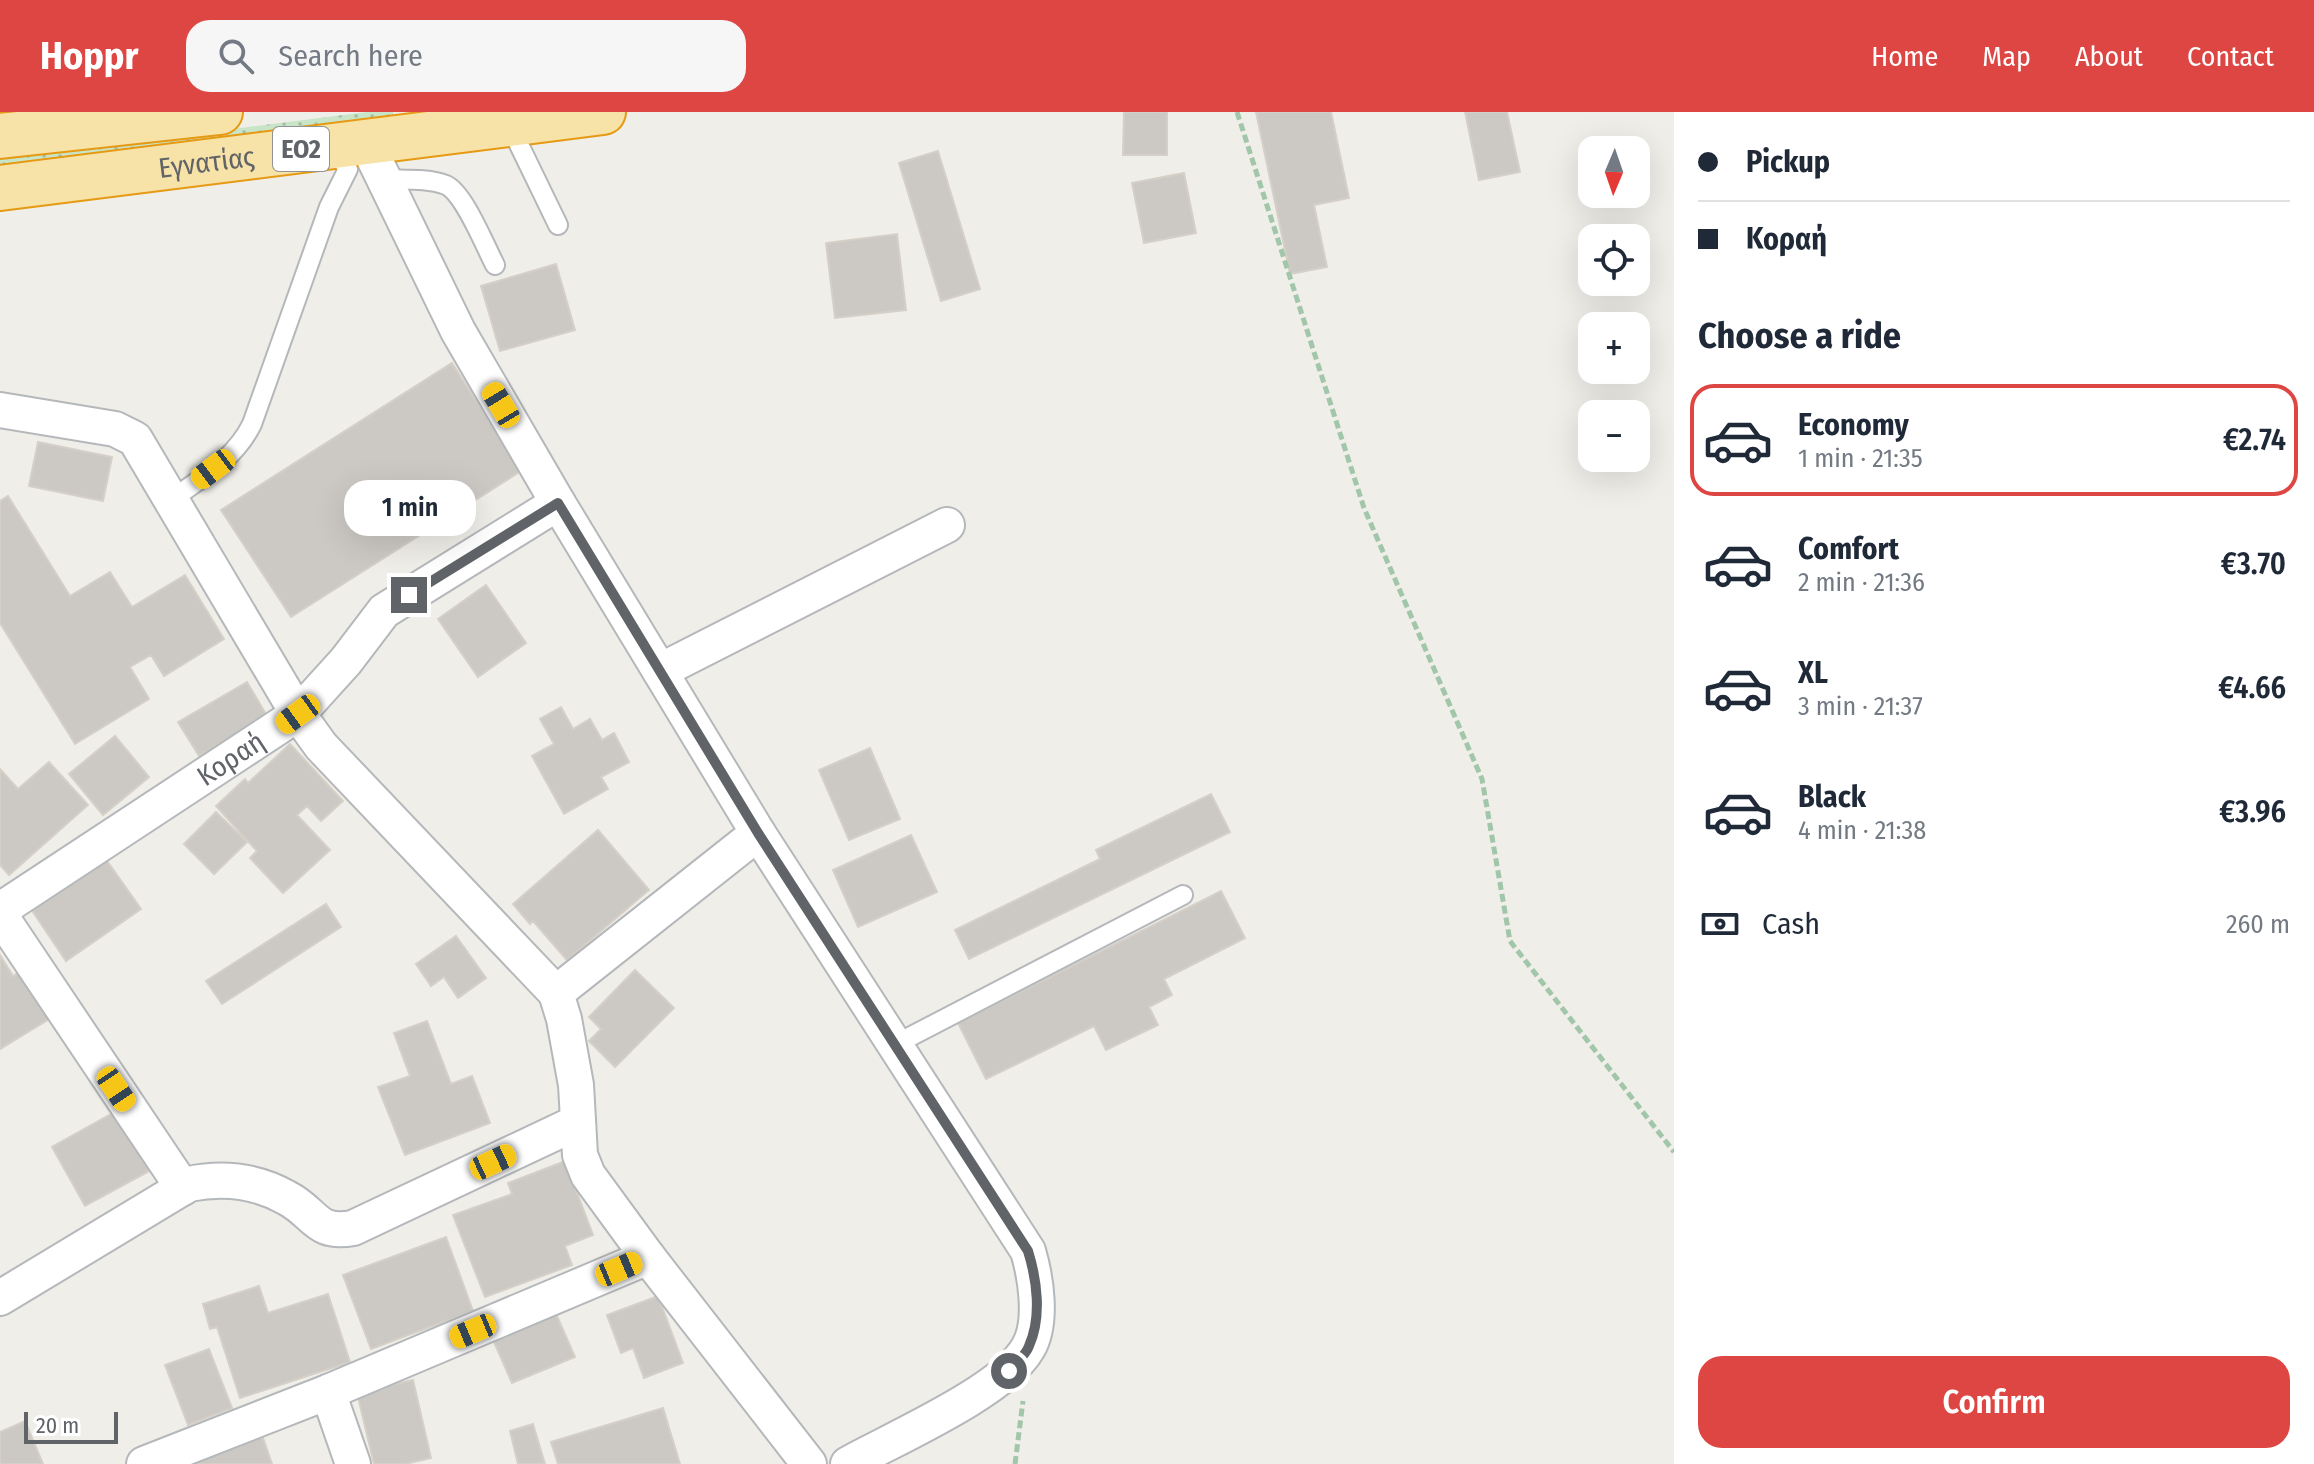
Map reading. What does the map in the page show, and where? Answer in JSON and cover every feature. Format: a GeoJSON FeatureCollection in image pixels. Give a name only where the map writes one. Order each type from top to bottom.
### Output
{"type":"FeatureCollection","features":[{"type":"Feature","properties":{"kind":"highway","name":"Εγνατίας"},"geometry":{"type":"LineString","coordinates":[[0,136],[220,112]]}},
{"type":"Feature","properties":{"kind":"highway","name":"Εγνατίας"},"geometry":{"type":"LineString","coordinates":[[0,188],[360,156],[509,124],[603,112]]}},
{"type":"Feature","properties":{"kind":"street"},"geometry":{"type":"LineString","coordinates":[[360,156],[558,503],[758,833],[1028,1251],[1037,1297],[1029,1347],[1009,1371],[984,1391],[848,1464]]}},
{"type":"Feature","properties":{"kind":"street"},"geometry":{"type":"LineString","coordinates":[[0,410],[115,429],[129,435],[143,452],[298,714],[321,746],[556,993],[576,1085],[580,1155],[588,1175],[809,1464]]}},
{"type":"Feature","properties":{"kind":"street","name":"Κοραή"},"geometry":{"type":"LineString","coordinates":[[0,913],[298,714],[346,661],[384,611],[558,503]]}},
{"type":"Feature","properties":{"kind":"street"},"geometry":{"type":"LineString","coordinates":[[660,671],[947,525]]}},
{"type":"Feature","properties":{"kind":"street"},"geometry":{"type":"LineString","coordinates":[[556,993],[758,833]]}},
{"type":"Feature","properties":{"kind":"street"},"geometry":{"type":"LineString","coordinates":[[0,913],[183,1188]]}},
{"type":"Feature","properties":{"kind":"street"},"geometry":{"type":"LineString","coordinates":[[0,1298],[183,1188],[213,1179],[267,1188],[291,1200],[322,1227],[353,1228],[578,1122]]}},
{"type":"Feature","properties":{"kind":"street"},"geometry":{"type":"LineString","coordinates":[[144,1464],[328,1392],[648,1257]]}},
{"type":"Feature","properties":{"kind":"street"},"geometry":{"type":"LineString","coordinates":[[328,1392],[353,1464]]}},
{"type":"Feature","properties":{"kind":"lane"},"geometry":{"type":"LineString","coordinates":[[509,124],[558,225]]}},
{"type":"Feature","properties":{"kind":"lane"},"geometry":{"type":"LineString","coordinates":[[171,500],[233,453],[245,440],[329,207],[348,169],[360,156],[425,181],[449,186],[459,197],[495,265]]}},
{"type":"Feature","properties":{"kind":"lane"},"geometry":{"type":"LineString","coordinates":[[896,1044],[1183,895]]}},
{"type":"Feature","properties":{"kind":"path"},"geometry":{"type":"LineString","coordinates":[[1237,112],[1364,508],[1482,779],[1510,941],[1674,1152]]}},
{"type":"Feature","properties":{"kind":"path"},"geometry":{"type":"LineString","coordinates":[[1015,1464],[1029,1347]]}},
{"type":"Feature","properties":{"kind":"green space"},"geometry":{"type":"Polygon","coordinates":[[[367,112],[393,112],[394,120],[0,169],[0,158],[367,112]]]}},
{"type":"Feature","properties":{"kind":"building"},"geometry":{"type":"Polygon","coordinates":[[[1124,112],[1167,112],[1167,155],[1123,155],[1124,112]]]}},
{"type":"Feature","properties":{"kind":"building"},"geometry":{"type":"Polygon","coordinates":[[[1256,112],[1331,112],[1349,198],[1314,205],[1327,267],[1290,274],[1256,112]]]}},
{"type":"Feature","properties":{"kind":"building"},"geometry":{"type":"Polygon","coordinates":[[[1465,112],[1507,112],[1520,172],[1479,180],[1465,112]]]}},
{"type":"Feature","properties":{"kind":"building"},"geometry":{"type":"Polygon","coordinates":[[[938,151],[980,289],[941,301],[899,163],[938,151]]]}},
{"type":"Feature","properties":{"kind":"building"},"geometry":{"type":"Polygon","coordinates":[[[1184,173],[1196,233],[1144,243],[1132,183],[1184,173]]]}},
{"type":"Feature","properties":{"kind":"building"},"geometry":{"type":"Polygon","coordinates":[[[897,234],[906,310],[835,318],[826,243],[897,234]]]}},
{"type":"Feature","properties":{"kind":"building"},"geometry":{"type":"Polygon","coordinates":[[[556,264],[575,330],[500,351],[481,286],[556,264]]]}},
{"type":"Feature","properties":{"kind":"building"},"geometry":{"type":"Polygon","coordinates":[[[452,363],[521,471],[291,617],[221,510],[452,363]]]}},
{"type":"Feature","properties":{"kind":"building"},"geometry":{"type":"Polygon","coordinates":[[[38,442],[112,457],[103,501],[29,486],[38,442]]]}},
{"type":"Feature","properties":{"kind":"building"},"geometry":{"type":"Polygon","coordinates":[[[8,496],[70,596],[110,572],[132,607],[185,575],[224,639],[164,676],[151,655],[130,667],[149,699],[75,744],[0,623],[0,501],[8,496]]]}},
{"type":"Feature","properties":{"kind":"building"},"geometry":{"type":"Polygon","coordinates":[[[486,585],[526,643],[478,677],[438,619],[486,585]]]}},
{"type":"Feature","properties":{"kind":"building"},"geometry":{"type":"Polygon","coordinates":[[[247,682],[267,716],[199,756],[178,722],[247,682]]]}},
{"type":"Feature","properties":{"kind":"building"},"geometry":{"type":"Polygon","coordinates":[[[561,707],[573,729],[590,719],[602,740],[614,733],[629,762],[601,777],[608,789],[564,814],[532,756],[554,744],[540,719],[561,707]]]}},
{"type":"Feature","properties":{"kind":"building"},"geometry":{"type":"Polygon","coordinates":[[[115,736],[149,777],[103,815],[69,774],[115,736]]]}},
{"type":"Feature","properties":{"kind":"building"},"geometry":{"type":"Polygon","coordinates":[[[290,744],[343,801],[321,821],[307,806],[297,815],[330,850],[283,893],[250,858],[257,851],[216,806],[245,779],[248,783],[290,744]]]}},
{"type":"Feature","properties":{"kind":"building"},"geometry":{"type":"Polygon","coordinates":[[[870,748],[900,819],[849,840],[819,770],[870,748]]]}},
{"type":"Feature","properties":{"kind":"building"},"geometry":{"type":"Polygon","coordinates":[[[49,762],[88,805],[9,875],[0,865],[0,769],[18,789],[49,762]]]}},
{"type":"Feature","properties":{"kind":"building"},"geometry":{"type":"Polygon","coordinates":[[[1211,794],[1230,832],[969,959],[955,930],[1100,859],[1096,850],[1211,794]]]}},
{"type":"Feature","properties":{"kind":"building"},"geometry":{"type":"Polygon","coordinates":[[[216,812],[247,842],[214,874],[184,844],[216,812]]]}},
{"type":"Feature","properties":{"kind":"building"},"geometry":{"type":"Polygon","coordinates":[[[598,830],[649,890],[567,960],[533,921],[530,924],[513,904],[598,830]]]}},
{"type":"Feature","properties":{"kind":"building"},"geometry":{"type":"Polygon","coordinates":[[[911,835],[937,892],[858,927],[833,870],[911,835]]]}},
{"type":"Feature","properties":{"kind":"building"},"geometry":{"type":"Polygon","coordinates":[[[105,858],[141,909],[66,961],[31,909],[105,858]]]}},
{"type":"Feature","properties":{"kind":"building"},"geometry":{"type":"Polygon","coordinates":[[[1221,891],[1245,938],[1164,979],[1172,995],[1149,1007],[1158,1025],[1106,1050],[1094,1026],[986,1079],[958,1023],[1221,891]]]}},
{"type":"Feature","properties":{"kind":"building"},"geometry":{"type":"Polygon","coordinates":[[[326,904],[341,927],[222,1004],[206,981],[326,904]]]}},
{"type":"Feature","properties":{"kind":"building"},"geometry":{"type":"Polygon","coordinates":[[[456,936],[486,978],[458,998],[444,977],[431,986],[416,964],[456,936]]]}},
{"type":"Feature","properties":{"kind":"building"},"geometry":{"type":"Polygon","coordinates":[[[0,955],[13,976],[21,971],[51,1018],[0,1049],[0,955]]]}},
{"type":"Feature","properties":{"kind":"building"},"geometry":{"type":"Polygon","coordinates":[[[635,970],[674,1008],[615,1067],[589,1041],[601,1029],[589,1017],[635,970]]]}},
{"type":"Feature","properties":{"kind":"building"},"geometry":{"type":"Polygon","coordinates":[[[427,1021],[451,1084],[472,1076],[490,1123],[405,1155],[378,1087],[410,1076],[394,1033],[427,1021]]]}},
{"type":"Feature","properties":{"kind":"building"},"geometry":{"type":"Polygon","coordinates":[[[118,1110],[151,1170],[85,1206],[52,1147],[118,1110]]]}},
{"type":"Feature","properties":{"kind":"building"},"geometry":{"type":"Polygon","coordinates":[[[565,1161],[593,1235],[565,1246],[572,1265],[485,1297],[453,1215],[512,1194],[508,1183],[565,1161]]]}},
{"type":"Feature","properties":{"kind":"building"},"geometry":{"type":"Polygon","coordinates":[[[446,1237],[473,1311],[371,1349],[343,1275],[446,1237]]]}},
{"type":"Feature","properties":{"kind":"building"},"geometry":{"type":"Polygon","coordinates":[[[259,1286],[268,1313],[328,1294],[350,1362],[240,1398],[217,1327],[210,1329],[203,1304],[259,1286]]]}},
{"type":"Feature","properties":{"kind":"building"},"geometry":{"type":"Polygon","coordinates":[[[658,1296],[683,1363],[644,1378],[633,1348],[621,1353],[607,1315],[658,1296]]]}},
{"type":"Feature","properties":{"kind":"building"},"geometry":{"type":"Polygon","coordinates":[[[553,1307],[575,1357],[512,1383],[490,1333],[553,1307]]]}},
{"type":"Feature","properties":{"kind":"building"},"geometry":{"type":"Polygon","coordinates":[[[209,1349],[232,1408],[188,1425],[165,1365],[209,1349]]]}},
{"type":"Feature","properties":{"kind":"building"},"geometry":{"type":"Polygon","coordinates":[[[413,1380],[431,1458],[405,1464],[374,1464],[357,1393],[413,1380]]]}},
{"type":"Feature","properties":{"kind":"building"},"geometry":{"type":"Polygon","coordinates":[[[663,1408],[680,1464],[558,1464],[551,1442],[663,1408]]]}},
{"type":"Feature","properties":{"kind":"building"},"geometry":{"type":"Polygon","coordinates":[[[25,1421],[43,1464],[0,1464],[0,1432],[25,1421]]]}},
{"type":"Feature","properties":{"kind":"building"},"geometry":{"type":"Polygon","coordinates":[[[533,1424],[545,1464],[518,1464],[510,1431],[533,1424]]]}},
{"type":"Feature","properties":{"kind":"building"},"geometry":{"type":"Polygon","coordinates":[[[261,1432],[272,1464],[161,1464],[261,1432]]]}},
{"type":"Feature","properties":{"kind":"route"},"geometry":{"type":"LineString","coordinates":[[409,595],[558,503],[758,833],[1028,1251],[1037,1297],[1034,1323],[1029,1347],[1009,1371]]}}]}
